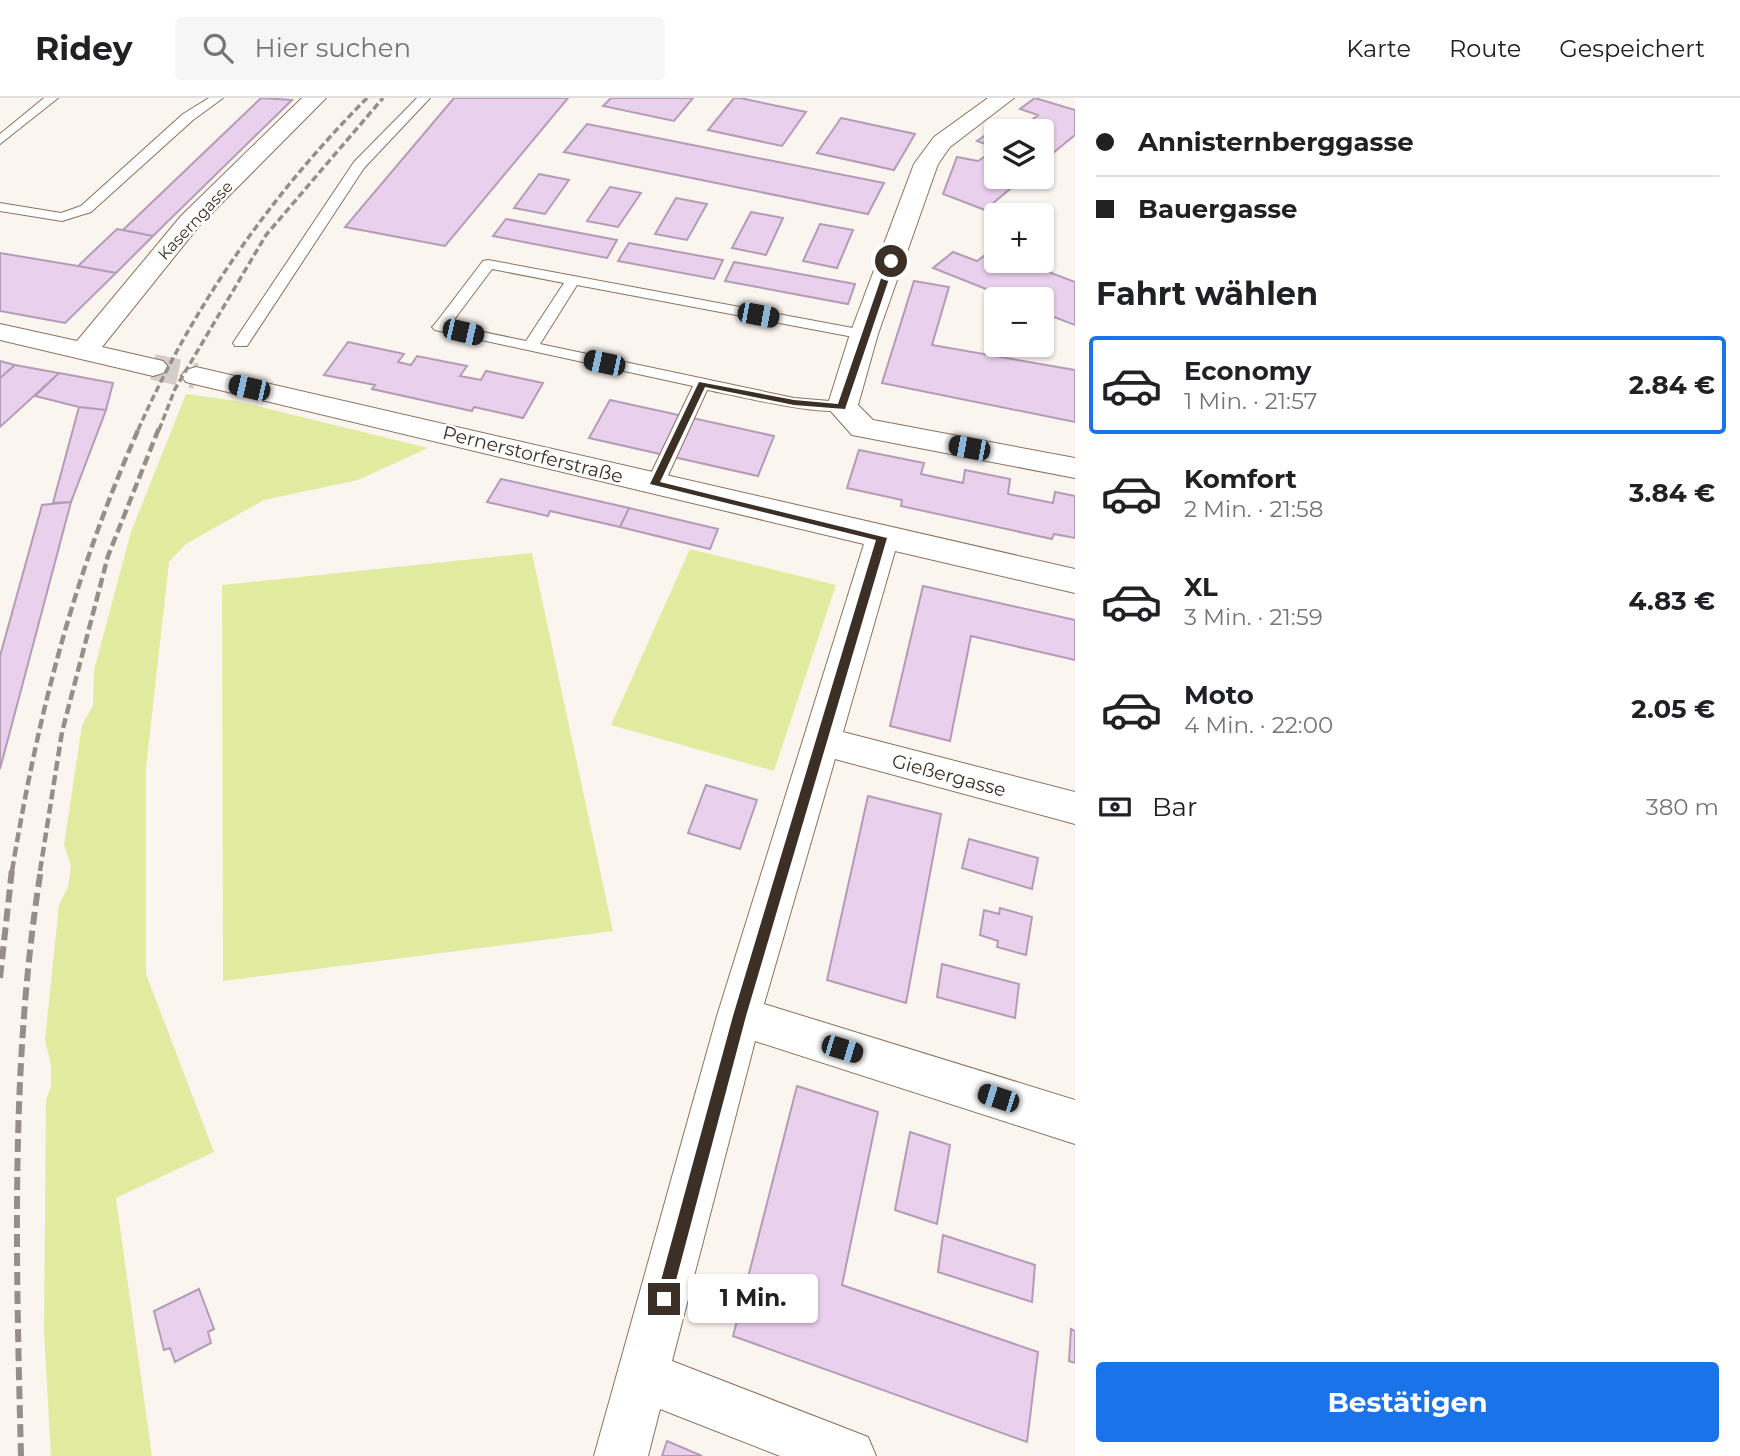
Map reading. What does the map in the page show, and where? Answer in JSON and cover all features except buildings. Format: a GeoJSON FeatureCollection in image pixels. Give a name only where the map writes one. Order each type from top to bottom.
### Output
{"type":"FeatureCollection","features":[{"type":"Feature","properties":{"kind":"street","name":"Kaserngasse"},"geometry":{"type":"LineString","coordinates":[[84,351],[190,221],[315,98]]}},
{"type":"Feature","properties":{"kind":"street"},"geometry":{"type":"LineString","coordinates":[[1003,98],[942,142],[926,164],[864,334],[842,407],[863,428],[1075,468]]}},
{"type":"Feature","properties":{"kind":"street"},"geometry":{"type":"LineString","coordinates":[[0,332],[153,366]]}},
{"type":"Feature","properties":{"kind":"street","name":"Pernerstorferstraße"},"geometry":{"type":"LineString","coordinates":[[196,376],[514,448],[655,484],[1075,582]]}},
{"type":"Feature","properties":{"kind":"street"},"geometry":{"type":"LineString","coordinates":[[621,1456],[739,1016],[882,538]]}},
{"type":"Feature","properties":{"kind":"street","name":"Gießergasse"},"geometry":{"type":"LineString","coordinates":[[823,741],[1075,808]]}},
{"type":"Feature","properties":{"kind":"street"},"geometry":{"type":"LineString","coordinates":[[739,1016],[1075,1122]]}},
{"type":"Feature","properties":{"kind":"street"},"geometry":{"type":"LineString","coordinates":[[643,1376],[849,1456]]}},
{"type":"Feature","properties":{"kind":"lane"},"geometry":{"type":"LineString","coordinates":[[0,140],[52,98]]}},
{"type":"Feature","properties":{"kind":"lane"},"geometry":{"type":"LineString","coordinates":[[0,207],[62,217],[86,209],[188,117],[218,98]]}},
{"type":"Feature","properties":{"kind":"lane"},"geometry":{"type":"LineString","coordinates":[[241,343],[359,165],[424,98]]}},
{"type":"Feature","properties":{"kind":"lane"},"geometry":{"type":"LineString","coordinates":[[842,407],[794,403],[440,327],[488,264],[864,334]]}},
{"type":"Feature","properties":{"kind":"lane"},"geometry":{"type":"LineString","coordinates":[[530,347],[573,280]]}},
{"type":"Feature","properties":{"kind":"lane"},"geometry":{"type":"LineString","coordinates":[[655,484],[702,384]]}},
{"type":"Feature","properties":{"kind":"green space"},"geometry":{"type":"Polygon","coordinates":[[[186,394],[237,401],[428,448],[358,480],[264,500],[186,544],[169,562],[146,768],[146,974],[214,1152],[116,1198],[152,1456],[51,1456],[44,1332],[46,1100],[51,1086],[51,1065],[45,1040],[59,905],[68,887],[71,865],[64,845],[82,725],[93,706],[94,670],[131,532],[186,394]]]}},
{"type":"Feature","properties":{"kind":"green space"},"geometry":{"type":"Polygon","coordinates":[[[690,549],[836,585],[774,771],[611,725],[690,549]]]}},
{"type":"Feature","properties":{"kind":"green space"},"geometry":{"type":"Polygon","coordinates":[[[532,553],[613,931],[223,981],[222,585],[532,553]]]}},
{"type":"Feature","properties":{"kind":"tunnel"},"geometry":{"type":"LineString","coordinates":[[153,367],[196,376]]}},
{"type":"Feature","properties":{"kind":"railway"},"geometry":{"type":"LineString","coordinates":[[138,430],[184,339],[237,254],[298,174],[367,98]]}},
{"type":"Feature","properties":{"kind":"railway"},"geometry":{"type":"LineString","coordinates":[[159,430],[175,389],[266,235],[383,98]]}},
{"type":"Feature","properties":{"kind":"railway"},"geometry":{"type":"LineString","coordinates":[[12,871],[46,700],[61,645],[95,537],[139,428]]}},
{"type":"Feature","properties":{"kind":"railway"},"geometry":{"type":"LineString","coordinates":[[40,871],[62,732],[108,556],[159,428]]}},
{"type":"Feature","properties":{"kind":"railway"},"geometry":{"type":"LineString","coordinates":[[0,978],[12,869]]}},
{"type":"Feature","properties":{"kind":"railway"},"geometry":{"type":"LineString","coordinates":[[21,1456],[17,1235],[20,1088],[24,1015],[41,869]]}},
{"type":"Feature","properties":{"kind":"route"},"geometry":{"type":"LineString","coordinates":[[664,1299],[739,1016],[882,538],[655,484],[702,384],[794,403],[842,407],[864,334],[891,261]]}}]}
